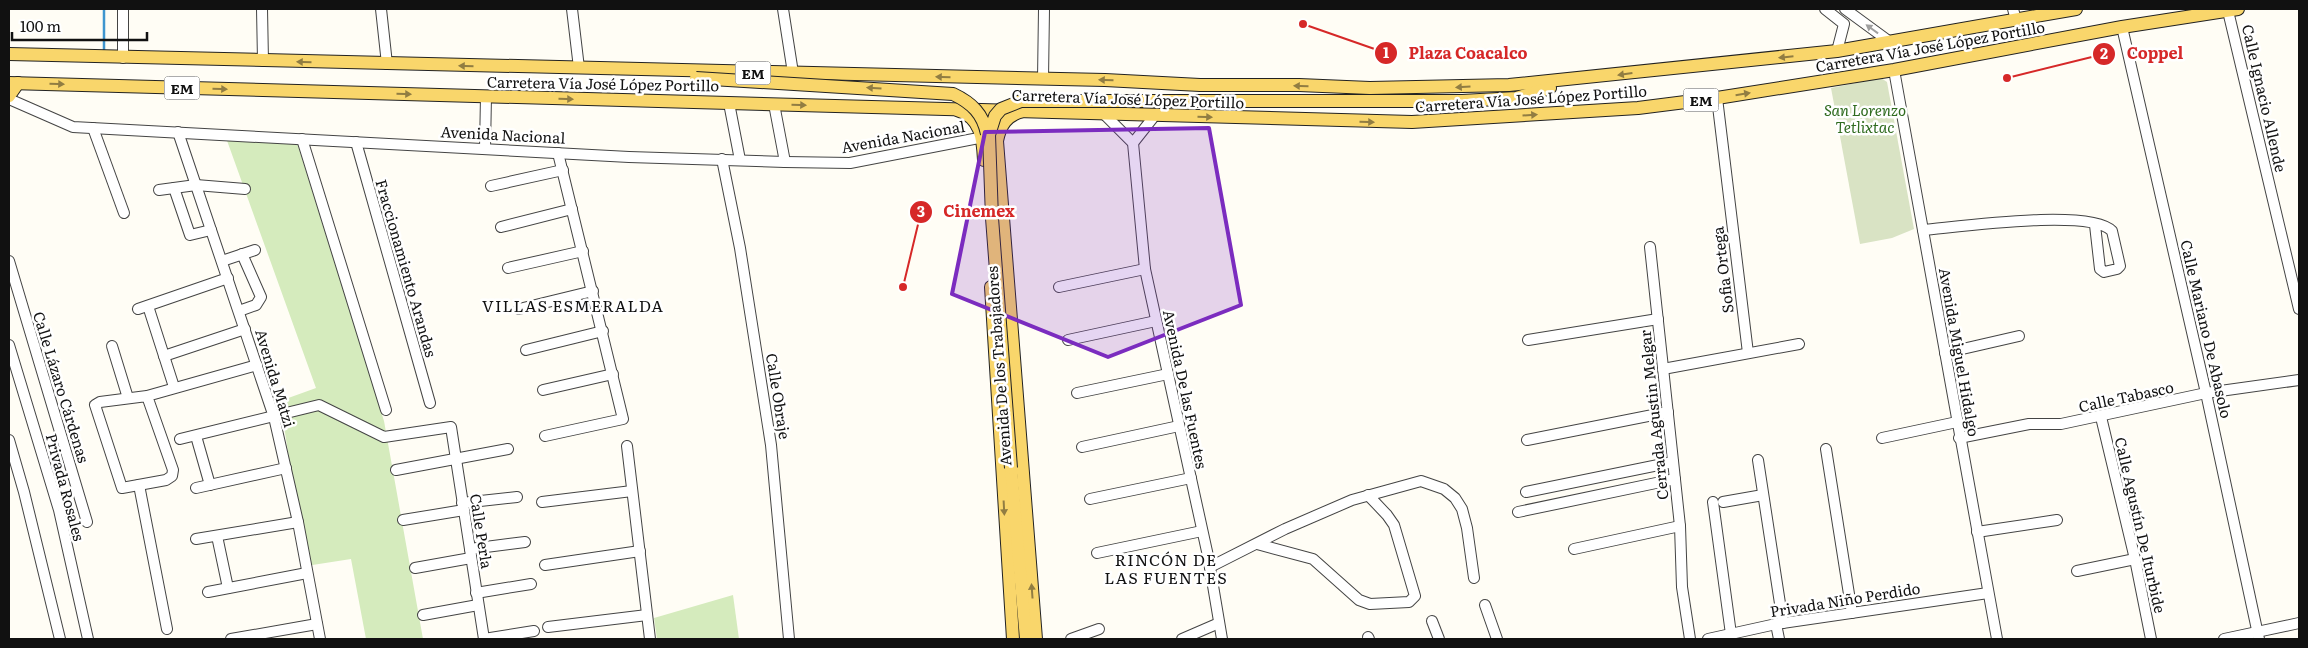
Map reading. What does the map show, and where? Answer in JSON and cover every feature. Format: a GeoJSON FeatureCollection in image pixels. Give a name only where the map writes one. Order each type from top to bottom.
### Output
{"type":"FeatureCollection","features":[{"type":"Feature","properties":{"kind":"main road","name":"Carretera Vía José López Portillo"},"geometry":{"type":"LineString","coordinates":[[9,54],[1105,80],[1200,86],[1299,85],[1441,88],[1575,80],[1837,51],[1890,42],[2015,14],[2068,9]]}},
{"type":"Feature","properties":{"kind":"main road","name":"Carretera Vía José López Portillo"},"geometry":{"type":"LineString","coordinates":[[13,83],[1412,122],[1629,109],[1717,98],[1894,70],[2122,27],[2233,10]]}},
{"type":"Feature","properties":{"kind":"main road"},"geometry":{"type":"LineString","coordinates":[[614,69],[696,78],[939,92],[960,97],[978,110],[985,123],[988,140],[1013,413],[1023,480]]}},
{"type":"Feature","properties":{"kind":"main road"},"geometry":{"type":"LineString","coordinates":[[1026,639],[992,218],[990,134],[995,116],[1008,105],[1021,101],[1462,101],[1516,98],[1575,80]]}},
{"type":"Feature","properties":{"kind":"main road"},"geometry":{"type":"LineString","coordinates":[[9,98],[13,83]]}},
{"type":"Feature","properties":{"kind":"main road","name":"Avenida De los Trabajadores"},"geometry":{"type":"LineString","coordinates":[[952,108],[971,117],[978,125],[982,137],[1013,639]]}},
{"type":"Feature","properties":{"kind":"main road"},"geometry":{"type":"LineString","coordinates":[[998,135],[1004,122],[1011,115],[1031,110]]}},
{"type":"Feature","properties":{"kind":"main road","name":"Avenida De los Trabajadores"},"geometry":{"type":"LineString","coordinates":[[998,135],[1036,639]]}},
{"type":"Feature","properties":{"kind":"street"},"geometry":{"type":"LineString","coordinates":[[123,9],[123,58]]}},
{"type":"Feature","properties":{"kind":"street"},"geometry":{"type":"LineString","coordinates":[[262,9],[263,61]]}},
{"type":"Feature","properties":{"kind":"street"},"geometry":{"type":"LineString","coordinates":[[381,9],[387,64]]}},
{"type":"Feature","properties":{"kind":"street"},"geometry":{"type":"LineString","coordinates":[[572,9],[579,68]]}},
{"type":"Feature","properties":{"kind":"street"},"geometry":{"type":"LineString","coordinates":[[783,9],[793,73]]}},
{"type":"Feature","properties":{"kind":"street"},"geometry":{"type":"LineString","coordinates":[[1044,9],[1044,79]]}},
{"type":"Feature","properties":{"kind":"street"},"geometry":{"type":"LineString","coordinates":[[1825,9],[1844,24],[1837,51]]}},
{"type":"Feature","properties":{"kind":"street"},"geometry":{"type":"LineString","coordinates":[[1844,9],[1890,42]]}},
{"type":"Feature","properties":{"kind":"street","name":"Calle Ignacio Allende"},"geometry":{"type":"LineString","coordinates":[[2233,10],[2299,308]]}},
{"type":"Feature","properties":{"kind":"street","name":"Calle Mariano De Abasolo"},"geometry":{"type":"LineString","coordinates":[[2122,27],[2206,394],[2258,635]]}},
{"type":"Feature","properties":{"kind":"street","name":"Avenida Miguel Hidalgo"},"geometry":{"type":"LineString","coordinates":[[1894,70],[1997,639]]}},
{"type":"Feature","properties":{"kind":"street"},"geometry":{"type":"LineString","coordinates":[[485,148],[486,96]]}},
{"type":"Feature","properties":{"kind":"street","name":"Avenida Nacional"},"geometry":{"type":"LineString","coordinates":[[9,98],[73,127],[785,162],[850,163],[998,135]]}},
{"type":"Feature","properties":{"kind":"street","name":"Sofia Ortega"},"geometry":{"type":"LineString","coordinates":[[1717,98],[1748,353]]}},
{"type":"Feature","properties":{"kind":"street"},"geometry":{"type":"LineString","coordinates":[[729,103],[740,160]]}},
{"type":"Feature","properties":{"kind":"street"},"geometry":{"type":"LineString","coordinates":[[774,104],[785,162]]}},
{"type":"Feature","properties":{"kind":"street"},"geometry":{"type":"LineString","coordinates":[[1102,112],[1133,143],[1156,114]]}},
{"type":"Feature","properties":{"kind":"street"},"geometry":{"type":"LineString","coordinates":[[93,128],[124,213]]}},
{"type":"Feature","properties":{"kind":"street","name":"Avenida Matzi"},"geometry":{"type":"LineString","coordinates":[[178,132],[274,417],[298,522],[320,639]]}},
{"type":"Feature","properties":{"kind":"street"},"geometry":{"type":"LineString","coordinates":[[302,139],[386,410]]}},
{"type":"Feature","properties":{"kind":"street","name":"Fraccionamiento Arandas"},"geometry":{"type":"LineString","coordinates":[[356,142],[430,403]]}},
{"type":"Feature","properties":{"kind":"street","name":"Avenida De las Fuentes"},"geometry":{"type":"LineString","coordinates":[[1133,143],[1145,269],[1210,567],[1222,639]]}},
{"type":"Feature","properties":{"kind":"street"},"geometry":{"type":"LineString","coordinates":[[545,436],[623,419],[614,374],[558,152]]}},
{"type":"Feature","properties":{"kind":"street","name":"Calle Obraje"},"geometry":{"type":"LineString","coordinates":[[722,159],[740,248],[771,445],[789,639]]}},
{"type":"Feature","properties":{"kind":"street"},"geometry":{"type":"LineString","coordinates":[[491,186],[563,170]]}},
{"type":"Feature","properties":{"kind":"street"},"geometry":{"type":"LineString","coordinates":[[159,190],[196,186],[245,189]]}},
{"type":"Feature","properties":{"kind":"street"},"geometry":{"type":"LineString","coordinates":[[174,188],[190,235],[211,230]]}},
{"type":"Feature","properties":{"kind":"street"},"geometry":{"type":"LineString","coordinates":[[501,226],[572,209]]}},
{"type":"Feature","properties":{"kind":"street"},"geometry":{"type":"LineString","coordinates":[[1923,230],[2058,219],[2095,225]]}},
{"type":"Feature","properties":{"kind":"street"},"geometry":{"type":"LineString","coordinates":[[1650,247],[1658,319]]}},
{"type":"Feature","properties":{"kind":"street"},"geometry":{"type":"LineString","coordinates":[[222,261],[255,250]]}},
{"type":"Feature","properties":{"kind":"street"},"geometry":{"type":"LineString","coordinates":[[508,268],[583,251]]}},
{"type":"Feature","properties":{"kind":"street"},"geometry":{"type":"LineString","coordinates":[[239,311],[256,305],[261,297],[242,254]]}},
{"type":"Feature","properties":{"kind":"street","name":"Calle Lázaro Cárdenas"},"geometry":{"type":"LineString","coordinates":[[9,261],[87,522]]}},
{"type":"Feature","properties":{"kind":"street"},"geometry":{"type":"LineString","coordinates":[[1059,287],[1145,269]]}},
{"type":"Feature","properties":{"kind":"street"},"geometry":{"type":"LineString","coordinates":[[174,387],[164,356],[143,308],[228,278]]}},
{"type":"Feature","properties":{"kind":"street"},"geometry":{"type":"LineString","coordinates":[[518,309],[593,291]]}},
{"type":"Feature","properties":{"kind":"street","name":"Cerrada Agustin Melgar"},"geometry":{"type":"LineString","coordinates":[[1528,340],[1658,319],[1680,526],[1682,587],[1690,639]]}},
{"type":"Feature","properties":{"kind":"street"},"geometry":{"type":"LineString","coordinates":[[1068,340],[1156,320]]}},
{"type":"Feature","properties":{"kind":"street"},"geometry":{"type":"LineString","coordinates":[[164,356],[245,329]]}},
{"type":"Feature","properties":{"kind":"street"},"geometry":{"type":"LineString","coordinates":[[526,350],[603,331]]}},
{"type":"Feature","properties":{"kind":"street"},"geometry":{"type":"LineString","coordinates":[[1944,353],[2019,336]]}},
{"type":"Feature","properties":{"kind":"street"},"geometry":{"type":"LineString","coordinates":[[1663,369],[1799,344]]}},
{"type":"Feature","properties":{"kind":"street","name":"Privada Rosales"},"geometry":{"type":"LineString","coordinates":[[9,345],[58,510],[88,639]]}},
{"type":"Feature","properties":{"kind":"street"},"geometry":{"type":"LineString","coordinates":[[112,346],[128,398]]}},
{"type":"Feature","properties":{"kind":"street"},"geometry":{"type":"LineString","coordinates":[[147,396],[173,470],[172,476],[166,480],[122,488],[95,405],[100,402],[147,396],[257,365]]}},
{"type":"Feature","properties":{"kind":"street"},"geometry":{"type":"LineString","coordinates":[[543,390],[614,374]]}},
{"type":"Feature","properties":{"kind":"street"},"geometry":{"type":"LineString","coordinates":[[1077,393],[1168,374]]}},
{"type":"Feature","properties":{"kind":"street","name":"Calle Tabasco"},"geometry":{"type":"LineString","coordinates":[[1960,438],[2029,424],[2062,424],[2206,394],[2299,380]]}},
{"type":"Feature","properties":{"kind":"street","name":"Calle Perla"},"geometry":{"type":"LineString","coordinates":[[274,417],[319,405],[384,437],[451,427],[484,639]]}},
{"type":"Feature","properties":{"kind":"street"},"geometry":{"type":"LineString","coordinates":[[1527,440],[1668,412]]}},
{"type":"Feature","properties":{"kind":"street"},"geometry":{"type":"LineString","coordinates":[[180,439],[274,417]]}},
{"type":"Feature","properties":{"kind":"street","name":"Calle Agustín De Iturbide"},"geometry":{"type":"LineString","coordinates":[[2101,417],[2135,558],[2151,639]]}},
{"type":"Feature","properties":{"kind":"street"},"geometry":{"type":"LineString","coordinates":[[1882,438],[1957,422]]}},
{"type":"Feature","properties":{"kind":"street"},"geometry":{"type":"LineString","coordinates":[[1082,447],[1179,426]]}},
{"type":"Feature","properties":{"kind":"street"},"geometry":{"type":"LineString","coordinates":[[196,436],[210,485]]}},
{"type":"Feature","properties":{"kind":"street"},"geometry":{"type":"LineString","coordinates":[[9,440],[24,492],[60,639]]}},
{"type":"Feature","properties":{"kind":"street"},"geometry":{"type":"LineString","coordinates":[[627,446],[650,639]]}},
{"type":"Feature","properties":{"kind":"street"},"geometry":{"type":"LineString","coordinates":[[396,470],[508,449]]}},
{"type":"Feature","properties":{"kind":"street"},"geometry":{"type":"LineString","coordinates":[[1826,449],[1852,613]]}},
{"type":"Feature","properties":{"kind":"street"},"geometry":{"type":"LineString","coordinates":[[1758,460],[1779,624],[1779,639]]}},
{"type":"Feature","properties":{"kind":"street"},"geometry":{"type":"LineString","coordinates":[[1526,492],[1673,462]]}},
{"type":"Feature","properties":{"kind":"street"},"geometry":{"type":"LineString","coordinates":[[196,488],[286,468]]}},
{"type":"Feature","properties":{"kind":"street"},"geometry":{"type":"LineString","coordinates":[[1090,499],[1191,478]]}},
{"type":"Feature","properties":{"kind":"street"},"geometry":{"type":"LineString","coordinates":[[1518,512],[1675,479]]}},
{"type":"Feature","properties":{"kind":"street"},"geometry":{"type":"LineString","coordinates":[[1210,567],[1319,514],[1368,495],[1421,481],[1444,489],[1455,498],[1462,509],[1467,528],[1474,578]]}},
{"type":"Feature","properties":{"kind":"street"},"geometry":{"type":"LineString","coordinates":[[139,485],[166,629]]}},
{"type":"Feature","properties":{"kind":"street"},"geometry":{"type":"LineString","coordinates":[[542,502],[632,491]]}},
{"type":"Feature","properties":{"kind":"street"},"geometry":{"type":"LineString","coordinates":[[1257,544],[1313,559],[1359,600],[1370,604],[1409,602],[1415,596],[1394,525],[1388,515],[1368,495]]}},
{"type":"Feature","properties":{"kind":"street"},"geometry":{"type":"LineString","coordinates":[[1738,635],[1718,502],[1763,495]]}},
{"type":"Feature","properties":{"kind":"street"},"geometry":{"type":"LineString","coordinates":[[403,520],[517,497]]}},
{"type":"Feature","properties":{"kind":"street"},"geometry":{"type":"LineString","coordinates":[[1977,532],[2057,520]]}},
{"type":"Feature","properties":{"kind":"street"},"geometry":{"type":"LineString","coordinates":[[196,539],[298,522]]}},
{"type":"Feature","properties":{"kind":"street"},"geometry":{"type":"LineString","coordinates":[[1574,549],[1680,526]]}},
{"type":"Feature","properties":{"kind":"street"},"geometry":{"type":"LineString","coordinates":[[1097,553],[1202,531]]}},
{"type":"Feature","properties":{"kind":"street"},"geometry":{"type":"LineString","coordinates":[[217,536],[228,588]]}},
{"type":"Feature","properties":{"kind":"street"},"geometry":{"type":"LineString","coordinates":[[415,568],[525,542]]}},
{"type":"Feature","properties":{"kind":"street"},"geometry":{"type":"LineString","coordinates":[[545,565],[640,551]]}},
{"type":"Feature","properties":{"kind":"street"},"geometry":{"type":"LineString","coordinates":[[2077,571],[2135,558]]}},
{"type":"Feature","properties":{"kind":"street"},"geometry":{"type":"LineString","coordinates":[[208,592],[307,573]]}},
{"type":"Feature","properties":{"kind":"street"},"geometry":{"type":"LineString","coordinates":[[476,593],[531,584]]}},
{"type":"Feature","properties":{"kind":"street","name":"Privada Niño Perdido"},"geometry":{"type":"LineString","coordinates":[[1708,639],[1738,635],[1779,624],[1988,592]]}},
{"type":"Feature","properties":{"kind":"street"},"geometry":{"type":"LineString","coordinates":[[1485,605],[1497,639]]}},
{"type":"Feature","properties":{"kind":"street"},"geometry":{"type":"LineString","coordinates":[[423,615],[478,606]]}},
{"type":"Feature","properties":{"kind":"street"},"geometry":{"type":"LineString","coordinates":[[548,628],[647,614]]}},
{"type":"Feature","properties":{"kind":"street"},"geometry":{"type":"LineString","coordinates":[[1432,621],[1439,639]]}},
{"type":"Feature","properties":{"kind":"street"},"geometry":{"type":"LineString","coordinates":[[1182,639],[1218,623]]}},
{"type":"Feature","properties":{"kind":"street"},"geometry":{"type":"LineString","coordinates":[[2224,639],[2258,635],[2299,623]]}},
{"type":"Feature","properties":{"kind":"street"},"geometry":{"type":"LineString","coordinates":[[231,639],[317,624]]}},
{"type":"Feature","properties":{"kind":"street"},"geometry":{"type":"LineString","coordinates":[[1071,639],[1099,629]]}},
{"type":"Feature","properties":{"kind":"street"},"geometry":{"type":"LineString","coordinates":[[484,639],[534,631]]}},
{"type":"Feature","properties":{"kind":"highlighted area"},"geometry":{"type":"Polygon","coordinates":[[[1209,128],[1241,305],[1108,357],[952,294],[985,132],[1209,128]]]}},
{"type":"Feature","properties":{"kind":"green space","name":"San Lorenzo Tetlixtac"},"geometry":{"type":"Polygon","coordinates":[[[1881,78],[1887,82],[1914,229],[1892,238],[1860,244],[1831,88],[1881,78]]]}},
{"type":"Feature","properties":{"kind":"green space"},"geometry":{"type":"Polygon","coordinates":[[[225,135],[296,139],[384,421],[423,639],[366,639],[351,559],[306,566],[280,401],[316,388],[225,135]]]}},
{"type":"Feature","properties":{"kind":"green space"},"geometry":{"type":"Polygon","coordinates":[[[733,595],[739,639],[657,639],[654,618],[733,595]]]}},
{"type":"Feature","properties":{"kind":"waterway"},"geometry":{"type":"LineString","coordinates":[[104,9],[104,52]]}},
{"type":"Feature","properties":{"kind":"place","name":"Plaza Coacalco"},"geometry":{"type":"Point","coordinates":[1303,24]}},
{"type":"Feature","properties":{"kind":"place","name":"Coppel"},"geometry":{"type":"Point","coordinates":[2007,78]}},
{"type":"Feature","properties":{"kind":"place","name":"Cinemex"},"geometry":{"type":"Point","coordinates":[903,287]}},
{"type":"Feature","properties":{"kind":"district","name":"VILLAS ESMERALDA"},"geometry":{"type":"Point","coordinates":[573,305]}},
{"type":"Feature","properties":{"kind":"district","name":"RINCÓN DE LAS FUENTES"},"geometry":{"type":"Point","coordinates":[1166,568]}}]}
